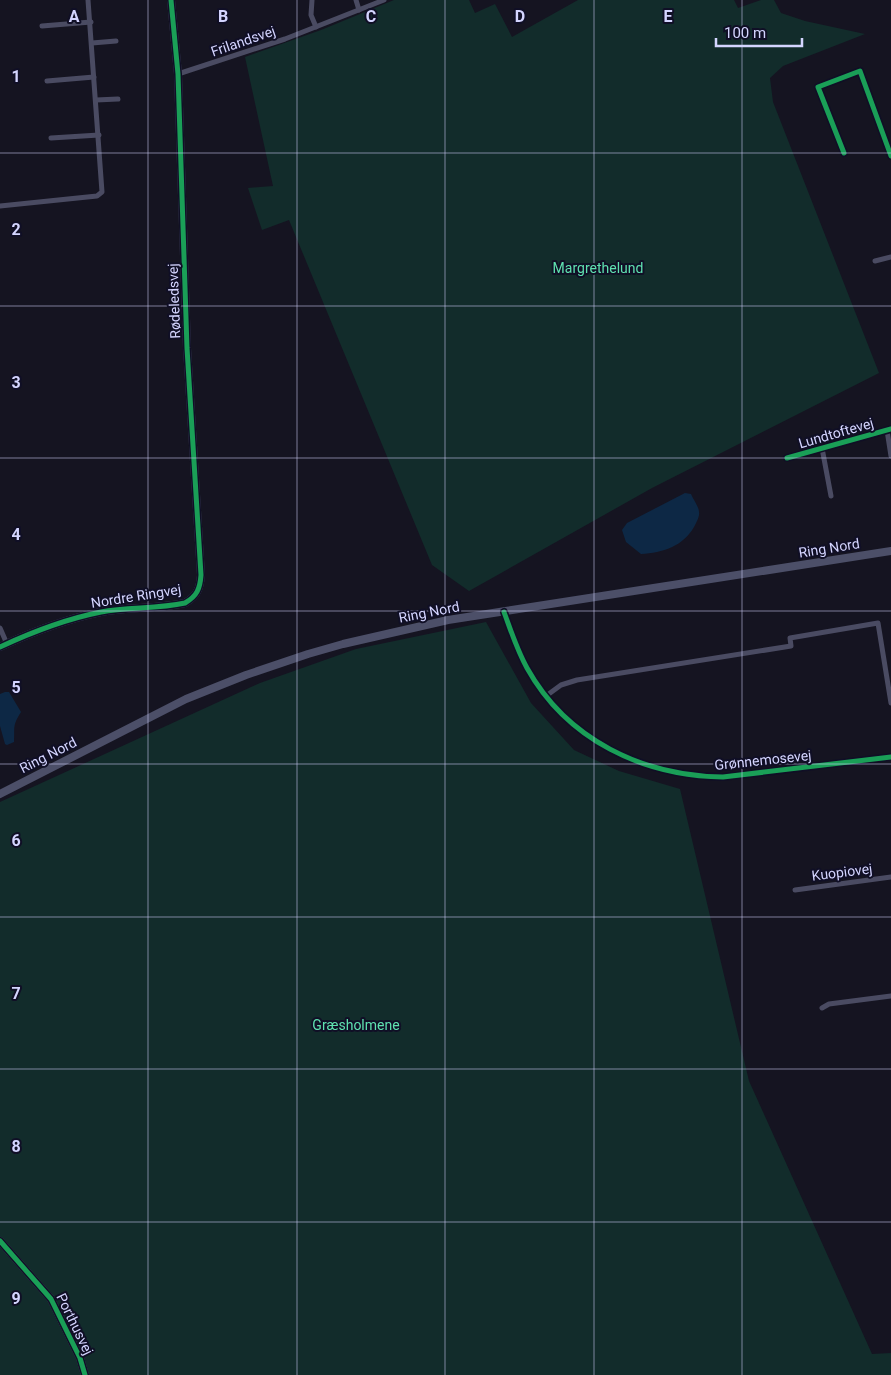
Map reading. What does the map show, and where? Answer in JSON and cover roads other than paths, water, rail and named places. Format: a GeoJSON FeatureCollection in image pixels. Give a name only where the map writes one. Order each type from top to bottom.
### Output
{"type":"FeatureCollection","features":[{"type":"Feature","properties":{"kind":"street"},"geometry":{"type":"LineString","coordinates":[[0,206],[97,196],[102,192],[88,0]]}},
{"type":"Feature","properties":{"kind":"street","name":"Rødeledsvej"},"geometry":{"type":"LineString","coordinates":[[171,0],[178,74],[187,348],[201,575],[200,589],[192,599]]}},
{"type":"Feature","properties":{"kind":"street"},"geometry":{"type":"LineString","coordinates":[[312,0],[311,15],[316,27]]}},
{"type":"Feature","properties":{"kind":"street"},"geometry":{"type":"LineString","coordinates":[[356,0],[359,10]]}},
{"type":"Feature","properties":{"kind":"street","name":"Frilandsvej"},"geometry":{"type":"LineString","coordinates":[[178,74],[316,27],[384,0]]}},
{"type":"Feature","properties":{"kind":"street"},"geometry":{"type":"LineString","coordinates":[[42,26],[91,22]]}},
{"type":"Feature","properties":{"kind":"street"},"geometry":{"type":"LineString","coordinates":[[92,43],[116,41]]}},
{"type":"Feature","properties":{"kind":"street"},"geometry":{"type":"LineString","coordinates":[[844,153],[818,87],[860,71],[891,156]]}},
{"type":"Feature","properties":{"kind":"street"},"geometry":{"type":"LineString","coordinates":[[47,81],[94,78]]}},
{"type":"Feature","properties":{"kind":"street"},"geometry":{"type":"LineString","coordinates":[[96,100],[118,99]]}},
{"type":"Feature","properties":{"kind":"street"},"geometry":{"type":"LineString","coordinates":[[51,138],[99,135]]}},
{"type":"Feature","properties":{"kind":"street"},"geometry":{"type":"LineString","coordinates":[[875,261],[891,257]]}},
{"type":"Feature","properties":{"kind":"street","name":"Lundtoftevej"},"geometry":{"type":"LineString","coordinates":[[787,458],[889,430],[891,456]]}},
{"type":"Feature","properties":{"kind":"street","name":"Lundtoftevej"},"geometry":{"type":"LineString","coordinates":[[822,448],[831,496]]}},
{"type":"Feature","properties":{"kind":"street","name":"Ring Nord"},"geometry":{"type":"LineString","coordinates":[[0,794],[186,699],[246,675],[343,644],[448,620],[891,551]]}},
{"type":"Feature","properties":{"kind":"street","name":"Nordre Ringvej"},"geometry":{"type":"LineString","coordinates":[[4,646],[53,625],[80,617],[102,612],[177,604],[192,599]]}},
{"type":"Feature","properties":{"kind":"street","name":"Grønnemosevej"},"geometry":{"type":"LineString","coordinates":[[504,612],[522,659],[546,696],[597,743],[627,758],[675,773],[701,777],[723,777],[891,757]]}},
{"type":"Feature","properties":{"kind":"street"},"geometry":{"type":"LineString","coordinates":[[546,696],[561,685],[577,680],[791,646],[790,638],[878,623],[891,703]]}},
{"type":"Feature","properties":{"kind":"street"},"geometry":{"type":"LineString","coordinates":[[0,628],[4,646]]}},
{"type":"Feature","properties":{"kind":"street","name":"Kuopiovej"},"geometry":{"type":"LineString","coordinates":[[795,890],[891,877]]}},
{"type":"Feature","properties":{"kind":"street"},"geometry":{"type":"LineString","coordinates":[[822,1008],[829,1004],[891,996]]}},
{"type":"Feature","properties":{"kind":"street","name":"Porthusvej"},"geometry":{"type":"LineString","coordinates":[[0,1241],[52,1299],[80,1358],[85,1375]]}},
{"type":"Feature","properties":{"kind":"water"},"geometry":{"type":"Polygon","coordinates":[[[685,493],[691,494],[699,514],[694,527],[678,544],[665,550],[641,554],[626,542],[622,530],[627,523],[685,493]]]}},
{"type":"Feature","properties":{"kind":"water"},"geometry":{"type":"Polygon","coordinates":[[[9,692],[21,712],[15,724],[14,742],[7,745],[5,744],[0,726],[0,694],[9,692]]]}},
{"type":"Feature","properties":{"kind":"park label","name":"Margrethelund"},"geometry":{"type":"Point","coordinates":[598,268]}},
{"type":"Feature","properties":{"kind":"park label","name":"Græsholmene"},"geometry":{"type":"Point","coordinates":[356,1025]}}]}
